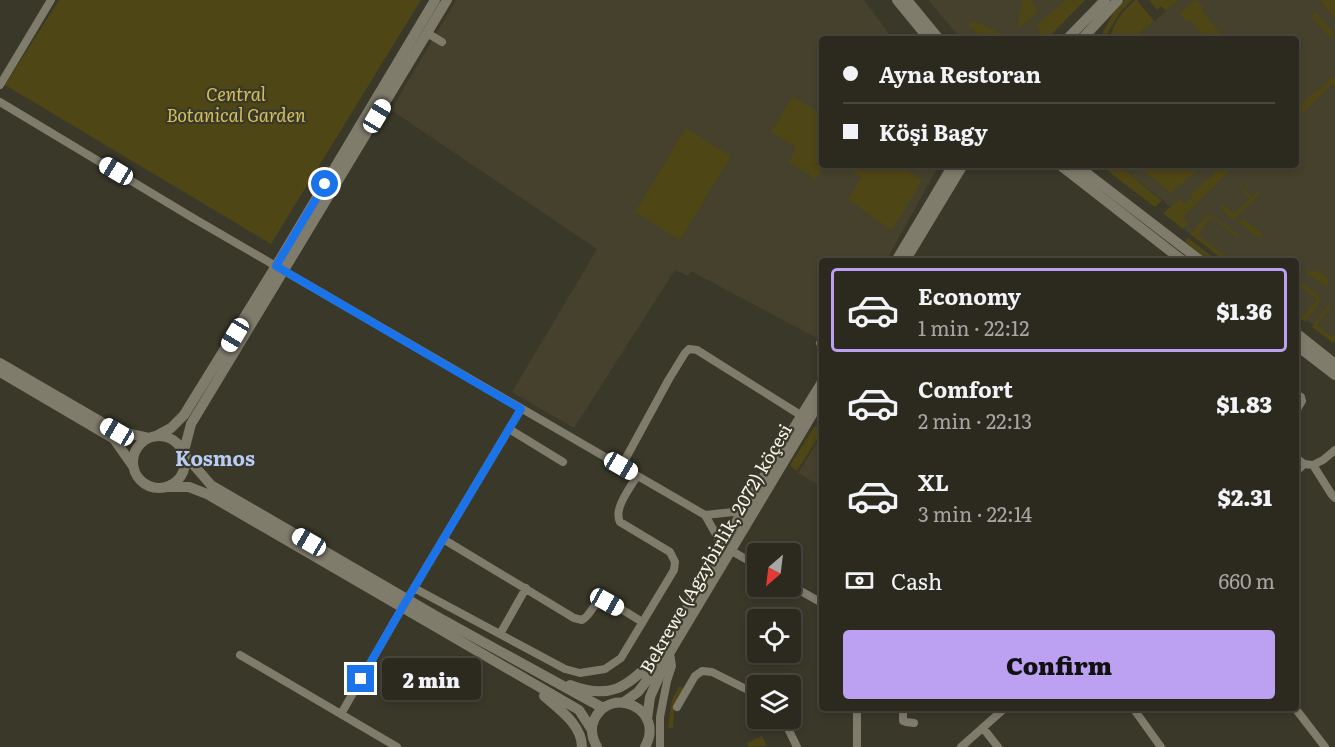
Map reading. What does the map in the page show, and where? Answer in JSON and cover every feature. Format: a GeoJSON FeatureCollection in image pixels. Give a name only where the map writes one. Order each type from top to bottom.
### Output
{"type":"FeatureCollection","features":[{"type":"Feature","properties":{"kind":"main road"},"geometry":{"type":"LineString","coordinates":[[168,487],[183,475],[186,465],[184,453],[191,424],[435,0]]}},
{"type":"Feature","properties":{"kind":"main road"},"geometry":{"type":"LineString","coordinates":[[133,466],[135,451],[141,443],[171,428],[184,415],[280,268],[447,0]]}},
{"type":"Feature","properties":{"kind":"main road"},"geometry":{"type":"LineString","coordinates":[[897,0],[927,36]]}},
{"type":"Feature","properties":{"kind":"main road"},"geometry":{"type":"LineString","coordinates":[[907,0],[937,36]]}},
{"type":"Feature","properties":{"kind":"main road"},"geometry":{"type":"LineString","coordinates":[[1069,36],[1105,0]]}},
{"type":"Feature","properties":{"kind":"main road"},"geometry":{"type":"LineString","coordinates":[[1085,36],[1118,0]]}},
{"type":"Feature","properties":{"kind":"main road"},"geometry":{"type":"LineString","coordinates":[[898,258],[959,168]]}},
{"type":"Feature","properties":{"kind":"main road"},"geometry":{"type":"LineString","coordinates":[[907,258],[959,168]]}},
{"type":"Feature","properties":{"kind":"main road"},"geometry":{"type":"LineString","coordinates":[[1064,168],[1179,258]]}},
{"type":"Feature","properties":{"kind":"main road"},"geometry":{"type":"LineString","coordinates":[[1080,168],[1197,258]]}},
{"type":"Feature","properties":{"kind":"main road"},"geometry":{"type":"LineString","coordinates":[[1299,335],[1335,364]]}},
{"type":"Feature","properties":{"kind":"main road"},"geometry":{"type":"LineString","coordinates":[[1299,347],[1335,375]]}},
{"type":"Feature","properties":{"kind":"main road"},"geometry":{"type":"LineString","coordinates":[[0,363],[117,432],[170,438],[178,443],[211,485],[531,683],[579,710],[592,730]]}},
{"type":"Feature","properties":{"kind":"main road"},"geometry":{"type":"LineString","coordinates":[[0,372],[114,439],[143,483],[158,488],[189,487],[207,494],[405,604],[603,708]]}},
{"type":"Feature","properties":{"kind":"main road","name":"Bekrewe (Agzybirlik, 2072) köçesi"},"geometry":{"type":"LineString","coordinates":[[624,702],[638,692],[667,650],[806,417],[819,389]]}},
{"type":"Feature","properties":{"kind":"main road","name":"Bekrewe (Agzybirlik, 2072) köçesi"},"geometry":{"type":"LineString","coordinates":[[726,548],[743,511],[806,417],[819,402]]}},
{"type":"Feature","properties":{"kind":"main road"},"geometry":{"type":"LineString","coordinates":[[537,672],[578,688],[607,691],[619,688],[633,680],[667,650]]}},
{"type":"Feature","properties":{"kind":"main road","name":"Bekrewe (Agzybirlik, 2072) köçesi"},"geometry":{"type":"LineString","coordinates":[[646,746],[650,734],[647,718],[650,698],[667,650]]}},
{"type":"Feature","properties":{"kind":"main road"},"geometry":{"type":"LineString","coordinates":[[531,683],[577,729],[582,747]]}},
{"type":"Feature","properties":{"kind":"main road"},"geometry":{"type":"LineString","coordinates":[[597,747],[592,730],[595,718],[603,708],[613,703],[624,702],[636,707],[647,718]]}},
{"type":"Feature","properties":{"kind":"street"},"geometry":{"type":"LineString","coordinates":[[0,85],[51,0]]}},
{"type":"Feature","properties":{"kind":"street"},"geometry":{"type":"LineString","coordinates":[[427,33],[442,42]]}},
{"type":"Feature","properties":{"kind":"street"},"geometry":{"type":"LineString","coordinates":[[0,102],[705,515],[743,511]]}},
{"type":"Feature","properties":{"kind":"street"},"geometry":{"type":"LineString","coordinates":[[621,466],[669,379],[689,349],[698,350],[806,417]]}},
{"type":"Feature","properties":{"kind":"street"},"geometry":{"type":"LineString","coordinates":[[341,714],[521,409]]}},
{"type":"Feature","properties":{"kind":"street"},"geometry":{"type":"LineString","coordinates":[[509,429],[563,462]]}},
{"type":"Feature","properties":{"kind":"street"},"geometry":{"type":"LineString","coordinates":[[1299,470],[1308,464],[1323,460],[1335,450]]}},
{"type":"Feature","properties":{"kind":"street"},"geometry":{"type":"LineString","coordinates":[[1299,460],[1308,464],[1335,498]]}},
{"type":"Feature","properties":{"kind":"street"},"geometry":{"type":"LineString","coordinates":[[414,588],[565,669],[580,673],[605,669],[621,658],[674,570],[675,562],[670,552],[620,522],[617,516],[618,509],[637,476]]}},
{"type":"Feature","properties":{"kind":"street","name":"Bekrewe (Agzybirlik, 2072) köçesi"},"geometry":{"type":"LineString","coordinates":[[705,515],[726,548]]}},
{"type":"Feature","properties":{"kind":"street"},"geometry":{"type":"LineString","coordinates":[[443,539],[574,618],[582,620],[588,617],[596,604],[607,602],[642,622]]}},
{"type":"Feature","properties":{"kind":"street"},"geometry":{"type":"LineString","coordinates":[[726,548],[747,560]]}},
{"type":"Feature","properties":{"kind":"street"},"geometry":{"type":"LineString","coordinates":[[500,634],[526,588]]}},
{"type":"Feature","properties":{"kind":"street"},"geometry":{"type":"LineString","coordinates":[[801,591],[819,601]]}},
{"type":"Feature","properties":{"kind":"street"},"geometry":{"type":"LineString","coordinates":[[660,747],[660,717],[672,666],[667,650]]}},
{"type":"Feature","properties":{"kind":"street"},"geometry":{"type":"LineString","coordinates":[[240,655],[397,747]]}},
{"type":"Feature","properties":{"kind":"street"},"geometry":{"type":"LineString","coordinates":[[677,707],[695,676],[702,671],[712,672],[747,689]]}},
{"type":"Feature","properties":{"kind":"street"},"geometry":{"type":"LineString","coordinates":[[857,711],[857,747]]}},
{"type":"Feature","properties":{"kind":"street"},"geometry":{"type":"LineString","coordinates":[[903,711],[903,721],[915,723]]}},
{"type":"Feature","properties":{"kind":"street"},"geometry":{"type":"LineString","coordinates":[[961,747],[1002,711]]}},
{"type":"Feature","properties":{"kind":"street"},"geometry":{"type":"LineString","coordinates":[[1135,711],[1161,747]]}},
{"type":"Feature","properties":{"kind":"street"},"geometry":{"type":"LineString","coordinates":[[1297,711],[1325,747]]}},
{"type":"Feature","properties":{"kind":"street"},"geometry":{"type":"LineString","coordinates":[[983,728],[998,747]]}},
{"type":"Feature","properties":{"kind":"street"},"geometry":{"type":"LineString","coordinates":[[788,729],[797,747]]}},
{"type":"Feature","properties":{"kind":"shaded area"},"geometry":{"type":"Polygon","coordinates":[[[456,0],[864,0],[891,36],[819,36],[819,168],[937,168],[888,258],[819,258],[819,339],[691,271],[688,276],[675,270],[574,428],[512,392],[597,249],[391,110],[456,0]]]}},
{"type":"Feature","properties":{"kind":"shaded area"},"geometry":{"type":"Polygon","coordinates":[[[928,0],[1085,0],[1050,36],[958,36],[928,0]]]}},
{"type":"Feature","properties":{"kind":"shaded area"},"geometry":{"type":"Polygon","coordinates":[[[1179,0],[1319,0],[1335,19],[1335,341],[1299,314],[1299,258],[1223,258],[1184,229],[1189,224],[1183,217],[1123,168],[1299,168],[1299,36],[1137,36],[1179,0]]]}},
{"type":"Feature","properties":{"kind":"shaded area"},"geometry":{"type":"Polygon","coordinates":[[[819,439],[819,485],[798,473],[819,439]]]}},
{"type":"Feature","properties":{"kind":"green space","name":"Central Botanical Garden"},"geometry":{"type":"Polygon","coordinates":[[[59,0],[421,0],[271,244],[5,85],[59,0]]]}},
{"type":"Feature","properties":{"kind":"green space"},"geometry":{"type":"Polygon","coordinates":[[[1022,0],[1030,0],[1038,11],[1019,28],[1018,27],[1022,0]]]}},
{"type":"Feature","properties":{"kind":"green space"},"geometry":{"type":"Polygon","coordinates":[[[1065,0],[1085,0],[1050,36],[1034,36],[1040,31],[1038,24],[1065,0]]]}},
{"type":"Feature","properties":{"kind":"green space"},"geometry":{"type":"Polygon","coordinates":[[[1125,0],[1132,0],[1120,12],[1104,36],[1103,32],[1114,12],[1125,0]]]}},
{"type":"Feature","properties":{"kind":"green space"},"geometry":{"type":"Polygon","coordinates":[[[1137,0],[1154,21],[1136,36],[1111,36],[1113,28],[1126,8],[1137,0]]]}},
{"type":"Feature","properties":{"kind":"green space"},"geometry":{"type":"Polygon","coordinates":[[[1149,0],[1179,0],[1166,11],[1161,6],[1157,10],[1149,0]]]}},
{"type":"Feature","properties":{"kind":"green space"},"geometry":{"type":"Polygon","coordinates":[[[1196,0],[1204,8],[1202,11],[1223,36],[1203,36],[1190,20],[1187,22],[1179,13],[1196,0]]]}},
{"type":"Feature","properties":{"kind":"green space"},"geometry":{"type":"Polygon","coordinates":[[[1319,0],[1335,0],[1335,19],[1319,0]]]}},
{"type":"Feature","properties":{"kind":"green space"},"geometry":{"type":"Polygon","coordinates":[[[1316,12],[1335,34],[1330,38],[1311,16],[1316,12]]]}},
{"type":"Feature","properties":{"kind":"green space"},"geometry":{"type":"Polygon","coordinates":[[[974,21],[1001,33],[1002,36],[980,35],[969,26],[969,23],[974,21]]]}},
{"type":"Feature","properties":{"kind":"green space"},"geometry":{"type":"Polygon","coordinates":[[[1333,77],[1335,79],[1335,86],[1332,84],[1299,117],[1300,105],[1333,77]]]}},
{"type":"Feature","properties":{"kind":"green space"},"geometry":{"type":"Polygon","coordinates":[[[793,96],[819,113],[819,168],[822,168],[816,179],[789,162],[796,147],[771,132],[793,96]]]}},
{"type":"Feature","properties":{"kind":"green space"},"geometry":{"type":"Polygon","coordinates":[[[686,128],[731,156],[680,240],[635,212],[686,128]]]}},
{"type":"Feature","properties":{"kind":"green space"},"geometry":{"type":"Polygon","coordinates":[[[847,168],[904,168],[922,180],[892,230],[848,200],[861,177],[847,168]]]}},
{"type":"Feature","properties":{"kind":"green space"},"geometry":{"type":"Polygon","coordinates":[[[1104,168],[1123,168],[1162,201],[1155,207],[1104,168]]]}},
{"type":"Feature","properties":{"kind":"green space"},"geometry":{"type":"Polygon","coordinates":[[[1148,168],[1200,168],[1171,193],[1144,171],[1148,168]]]}},
{"type":"Feature","properties":{"kind":"green space"},"geometry":{"type":"Polygon","coordinates":[[[1232,168],[1183,217],[1189,224],[1183,229],[1163,213],[1180,199],[1184,204],[1193,197],[1191,194],[1215,173],[1212,169],[1232,168]]]}},
{"type":"Feature","properties":{"kind":"green space"},"geometry":{"type":"Polygon","coordinates":[[[1240,185],[1252,197],[1257,192],[1260,194],[1233,220],[1221,206],[1222,204],[1234,213],[1250,199],[1240,185]]]}},
{"type":"Feature","properties":{"kind":"green space"},"geometry":{"type":"Polygon","coordinates":[[[1210,214],[1239,235],[1237,237],[1211,217],[1198,235],[1229,258],[1221,258],[1190,234],[1210,214]]]}},
{"type":"Feature","properties":{"kind":"green space"},"geometry":{"type":"Polygon","coordinates":[[[1243,219],[1263,234],[1259,238],[1239,223],[1243,219]]]}},
{"type":"Feature","properties":{"kind":"green space"},"geometry":{"type":"Polygon","coordinates":[[[1188,238],[1214,258],[1206,258],[1185,242],[1188,238]]]}},
{"type":"Feature","properties":{"kind":"green space"},"geometry":{"type":"Polygon","coordinates":[[[1305,270],[1312,272],[1318,270],[1330,281],[1326,287],[1305,270]]]}},
{"type":"Feature","properties":{"kind":"green space"},"geometry":{"type":"Polygon","coordinates":[[[1302,283],[1320,299],[1318,306],[1305,322],[1299,317],[1299,312],[1304,316],[1317,299],[1299,286],[1302,283]]]}},
{"type":"Feature","properties":{"kind":"green space"},"geometry":{"type":"Polygon","coordinates":[[[1328,305],[1330,307],[1317,325],[1332,337],[1335,335],[1333,343],[1312,327],[1328,305]]]}},
{"type":"Feature","properties":{"kind":"green space"},"geometry":{"type":"Polygon","coordinates":[[[819,426],[819,436],[797,471],[791,467],[791,464],[814,427],[819,426]]]}},
{"type":"Feature","properties":{"kind":"green space"},"geometry":{"type":"Polygon","coordinates":[[[679,686],[684,689],[674,711],[673,728],[668,728],[672,700],[679,686]]]}},
{"type":"Feature","properties":{"kind":"green space"},"geometry":{"type":"Polygon","coordinates":[[[762,736],[767,746],[749,747],[747,743],[762,736]]]}},
{"type":"Feature","properties":{"kind":"district","name":"Kosmos"},"geometry":{"type":"Point","coordinates":[215,457]}},
{"type":"Feature","properties":{"kind":"route"},"geometry":{"type":"LineString","coordinates":[[325,184],[276,266],[521,409],[361,679]]}}]}
